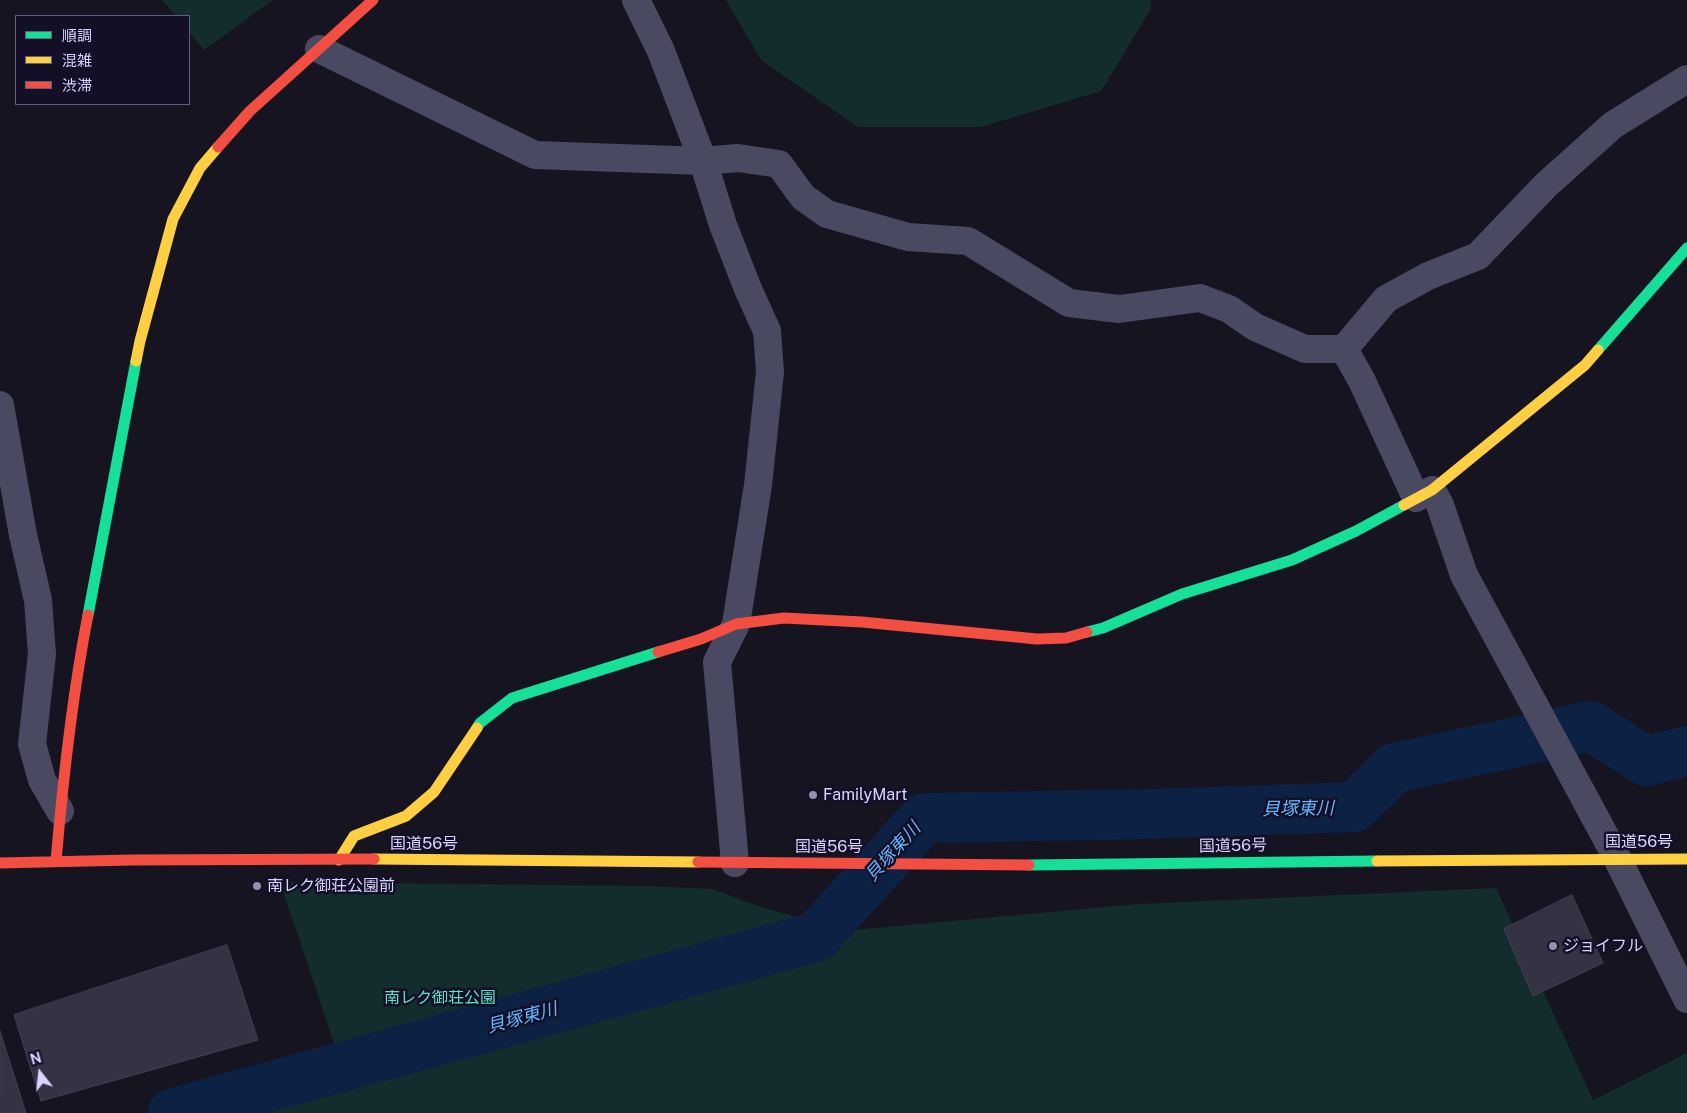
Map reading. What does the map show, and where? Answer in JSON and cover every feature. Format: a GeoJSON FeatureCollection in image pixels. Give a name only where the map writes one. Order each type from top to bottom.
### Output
{"type":"FeatureCollection","features":[{"type":"Feature","properties":{"kind":"main road"},"geometry":{"type":"LineString","coordinates":[[56,861],[60,811],[81,651],[136,360],[173,219],[200,168],[250,111],[373,0]]}},
{"type":"Feature","properties":{"kind":"main road"},"geometry":{"type":"LineString","coordinates":[[339,860],[354,836],[406,816],[434,792],[480,723],[512,698],[700,639],[736,624],[784,618],[862,622],[1037,639],[1066,638],[1103,628],[1182,594],[1292,560],[1356,531],[1424,494],[1520,420],[1585,365],[1687,248]]}},
{"type":"Feature","properties":{"kind":"main road","name":"国道56号"},"geometry":{"type":"LineString","coordinates":[[0,863],[243,859],[1057,865],[1616,858],[1687,859]]}},
{"type":"Feature","properties":{"kind":"street"},"geometry":{"type":"LineString","coordinates":[[636,0],[661,51],[702,161],[723,225],[767,331],[770,372],[760,466],[736,624],[717,662],[735,863]]}},
{"type":"Feature","properties":{"kind":"street"},"geometry":{"type":"LineString","coordinates":[[319,49],[535,155],[702,161],[738,158],[779,164],[804,197],[827,214],[908,237],[968,241],[1068,303],[1118,309],[1200,298],[1229,309],[1255,327],[1305,349],[1344,349],[1386,299],[1428,276],[1478,256],[1546,185],[1613,125],[1687,79]]}},
{"type":"Feature","properties":{"kind":"street"},"geometry":{"type":"LineString","coordinates":[[1344,349],[1424,494],[1440,504],[1464,575],[1616,858],[1687,999]]}},
{"type":"Feature","properties":{"kind":"street"},"geometry":{"type":"LineString","coordinates":[[0,405],[23,535],[38,600],[42,654],[32,744],[42,780],[60,811]]}},
{"type":"Feature","properties":{"kind":"green space"},"geometry":{"type":"Polygon","coordinates":[[[162,0],[273,0],[204,50],[190,33],[190,15],[175,15],[162,0]]]}},
{"type":"Feature","properties":{"kind":"green space"},"geometry":{"type":"Polygon","coordinates":[[[726,0],[1151,0],[1151,9],[1101,91],[981,127],[858,127],[761,60],[726,0]]]}},
{"type":"Feature","properties":{"kind":"green space","name":"南レク御荘公園"},"geometry":{"type":"Polygon","coordinates":[[[280,882],[649,886],[713,889],[752,904],[842,931],[1138,904],[1496,888],[1593,1100],[1687,1053],[1687,1113],[173,1113],[342,1067],[280,882]]]}},
{"type":"Feature","properties":{"kind":"building","name":"ジョイフル"},"geometry":{"type":"Polygon","coordinates":[[[1572,895],[1603,963],[1533,996],[1504,929],[1572,895]]]}},
{"type":"Feature","properties":{"kind":"building"},"geometry":{"type":"Polygon","coordinates":[[[227,945],[258,1040],[41,1101],[14,1015],[227,945]]]}},
{"type":"Feature","properties":{"kind":"building"},"geometry":{"type":"Polygon","coordinates":[[[0,1031],[26,1113],[0,1113],[0,1031]]]}},
{"type":"Feature","properties":{"kind":"waterway","name":"貝塚東川"},"geometry":{"type":"LineString","coordinates":[[173,1113],[816,937],[924,818],[1151,814],[1354,807],[1394,768],[1591,726],[1646,761],[1687,751]]}},
{"type":"Feature","properties":{"kind":"traffic: fast"},"geometry":{"type":"LineString","coordinates":[[1598,350],[1687,248]]}},
{"type":"Feature","properties":{"kind":"traffic: fast"},"geometry":{"type":"LineString","coordinates":[[88,615],[136,361]]}},
{"type":"Feature","properties":{"kind":"traffic: fast"},"geometry":{"type":"LineString","coordinates":[[1087,632],[1103,628],[1182,594],[1292,560],[1356,531],[1404,505]]}},
{"type":"Feature","properties":{"kind":"traffic: fast"},"geometry":{"type":"LineString","coordinates":[[477,728],[480,723],[512,698],[658,652]]}},
{"type":"Feature","properties":{"kind":"traffic: fast"},"geometry":{"type":"LineString","coordinates":[[1029,865],[1377,861]]}},
{"type":"Feature","properties":{"kind":"traffic: slow"},"geometry":{"type":"LineString","coordinates":[[136,361],[173,219],[200,168],[218,147]]}},
{"type":"Feature","properties":{"kind":"traffic: slow"},"geometry":{"type":"LineString","coordinates":[[1404,505],[1432,490],[1585,365],[1598,350]]}},
{"type":"Feature","properties":{"kind":"traffic: slow"},"geometry":{"type":"LineString","coordinates":[[339,860],[354,836],[406,816],[434,792],[477,728]]}},
{"type":"Feature","properties":{"kind":"traffic: slow"},"geometry":{"type":"LineString","coordinates":[[374,859],[698,862]]}},
{"type":"Feature","properties":{"kind":"traffic: slow"},"geometry":{"type":"LineString","coordinates":[[1377,861],[1687,859]]}},
{"type":"Feature","properties":{"kind":"traffic: jam"},"geometry":{"type":"LineString","coordinates":[[218,147],[250,111],[373,0]]}},
{"type":"Feature","properties":{"kind":"traffic: jam"},"geometry":{"type":"LineString","coordinates":[[56,861],[77,676],[88,615]]}},
{"type":"Feature","properties":{"kind":"traffic: jam"},"geometry":{"type":"LineString","coordinates":[[658,652],[701,639],[736,624],[784,618],[862,622],[1037,639],[1066,638],[1087,632]]}},
{"type":"Feature","properties":{"kind":"traffic: jam"},"geometry":{"type":"LineString","coordinates":[[0,863],[131,860],[374,859]]}},
{"type":"Feature","properties":{"kind":"traffic: jam"},"geometry":{"type":"LineString","coordinates":[[698,862],[1029,865]]}},
{"type":"Feature","properties":{"kind":"place","name":"FamilyMart"},"geometry":{"type":"Point","coordinates":[813,795]}},
{"type":"Feature","properties":{"kind":"place","name":"南レク御荘公園前"},"geometry":{"type":"Point","coordinates":[257,886]}},
{"type":"Feature","properties":{"kind":"place","name":"ジョイフル"},"geometry":{"type":"Point","coordinates":[1553,946]}}]}
